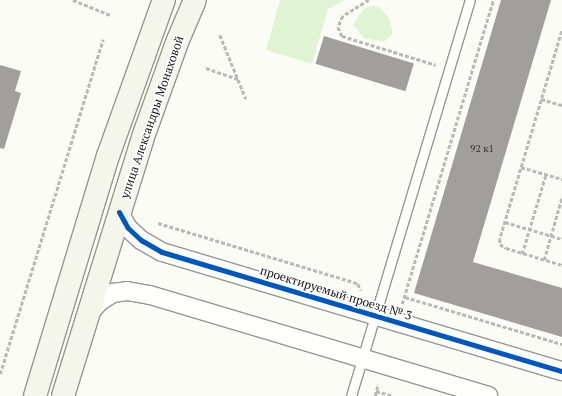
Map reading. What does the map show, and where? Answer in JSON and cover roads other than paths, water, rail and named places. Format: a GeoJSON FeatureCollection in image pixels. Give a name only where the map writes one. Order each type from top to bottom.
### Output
{"type":"FeatureCollection","features":[{"type":"Feature","properties":{"kind":"main road"},"geometry":{"type":"LineString","coordinates":[[35,396],[108,156],[164,0]]}},
{"type":"Feature","properties":{"kind":"main road","name":"улица Александры Монаховой"},"geometry":{"type":"LineString","coordinates":[[63,396],[119,212],[161,85],[195,0]]}},
{"type":"Feature","properties":{"kind":"street","name":"проектируемый проезд № 3"},"geometry":{"type":"LineString","coordinates":[[119,212],[128,228],[141,240],[162,252],[562,372]]}},
{"type":"Feature","properties":{"kind":"street"},"geometry":{"type":"LineString","coordinates":[[87,316],[99,302],[113,293],[127,291],[150,295],[488,396]]}},
{"type":"Feature","properties":{"kind":"lane"},"geometry":{"type":"LineString","coordinates":[[351,396],[470,0]]}}]}
